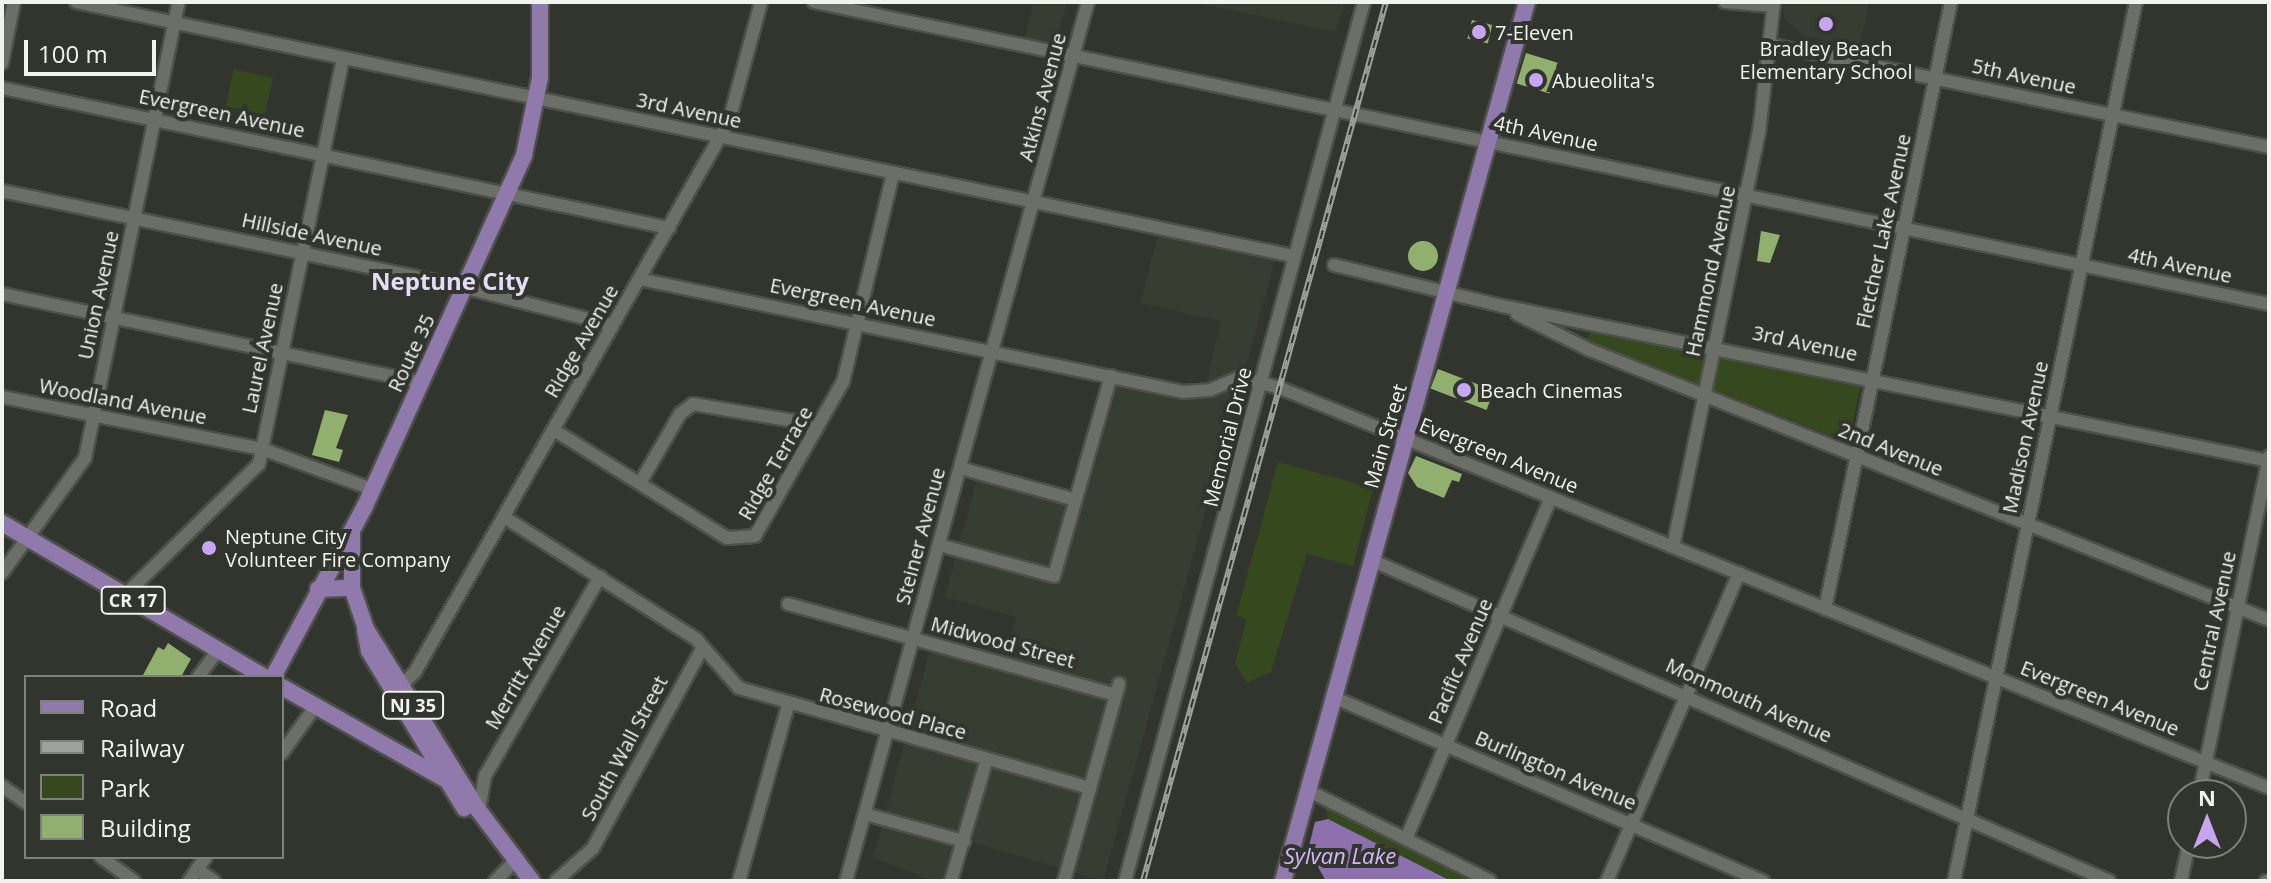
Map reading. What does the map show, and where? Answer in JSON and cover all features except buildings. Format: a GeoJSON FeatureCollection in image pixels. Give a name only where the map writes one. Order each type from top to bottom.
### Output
{"type":"FeatureCollection","features":[{"type":"Feature","properties":{"kind":"main road","name":"Route 35"},"geometry":{"type":"LineString","coordinates":[[366,629],[352,588],[352,529],[524,155],[537,98],[540,2]]}},
{"type":"Feature","properties":{"kind":"main road","name":"Main Street"},"geometry":{"type":"LineString","coordinates":[[1283,881],[1527,2]]}},
{"type":"Feature","properties":{"kind":"main road","name":"CR 17"},"geometry":{"type":"LineString","coordinates":[[2,523],[261,675]]}},
{"type":"Feature","properties":{"kind":"main road"},"geometry":{"type":"LineString","coordinates":[[274,675],[352,529]]}},
{"type":"Feature","properties":{"kind":"main road"},"geometry":{"type":"LineString","coordinates":[[318,589],[352,588]]}},
{"type":"Feature","properties":{"kind":"main road","name":"NJ 35"},"geometry":{"type":"LineString","coordinates":[[366,629],[402,685],[452,780]]}},
{"type":"Feature","properties":{"kind":"main road","name":"NJ 35"},"geometry":{"type":"LineString","coordinates":[[366,629],[369,651],[452,780]]}},
{"type":"Feature","properties":{"kind":"main road"},"geometry":{"type":"LineString","coordinates":[[284,688],[401,758],[472,810],[529,881]]}},
{"type":"Feature","properties":{"kind":"main road"},"geometry":{"type":"LineString","coordinates":[[401,758],[452,780],[511,865],[529,881]]}},
{"type":"Feature","properties":{"kind":"street"},"geometry":{"type":"LineString","coordinates":[[2,63],[14,2]]}},
{"type":"Feature","properties":{"kind":"street","name":"3rd Avenue"},"geometry":{"type":"LineString","coordinates":[[76,2],[1293,256]]}},
{"type":"Feature","properties":{"kind":"street","name":"Union Avenue"},"geometry":{"type":"LineString","coordinates":[[2,573],[80,468],[94,416],[179,2]]}},
{"type":"Feature","properties":{"kind":"street","name":"Ridge Avenue"},"geometry":{"type":"LineString","coordinates":[[402,685],[504,517],[720,137],[761,2]]}},
{"type":"Feature","properties":{"kind":"street","name":"4th Avenue"},"geometry":{"type":"LineString","coordinates":[[814,2],[2269,304]]}},
{"type":"Feature","properties":{"kind":"street","name":"Atkins Avenue"},"geometry":{"type":"LineString","coordinates":[[1033,202],[1088,2]]}},
{"type":"Feature","properties":{"kind":"street","name":"Memorial Drive"},"geometry":{"type":"LineString","coordinates":[[1125,881],[1364,2]]}},
{"type":"Feature","properties":{"kind":"street"},"geometry":{"type":"LineString","coordinates":[[1725,2],[1774,4]]}},
{"type":"Feature","properties":{"kind":"street","name":"Fletcher Lake Avenue"},"geometry":{"type":"LineString","coordinates":[[1825,609],[1951,2]]}},
{"type":"Feature","properties":{"kind":"street","name":"Madison Avenue"},"geometry":{"type":"LineString","coordinates":[[1954,881],[2136,2]]}},
{"type":"Feature","properties":{"kind":"street","name":"Hammond Avenue"},"geometry":{"type":"LineString","coordinates":[[1673,547],[1746,195],[1771,45],[1774,4]]}},
{"type":"Feature","properties":{"kind":"street","name":"5th Avenue"},"geometry":{"type":"LineString","coordinates":[[1771,45],[2269,147]]}},
{"type":"Feature","properties":{"kind":"street","name":"Laurel Avenue"},"geometry":{"type":"LineString","coordinates":[[125,595],[259,464],[343,58]]}},
{"type":"Feature","properties":{"kind":"street","name":"Evergreen Avenue"},"geometry":{"type":"LineString","coordinates":[[2,88],[669,228]]}},
{"type":"Feature","properties":{"kind":"street","name":"Ridge Terrace"},"geometry":{"type":"LineString","coordinates":[[554,430],[727,538],[749,540],[767,523],[843,382],[854,323],[893,173]]}},
{"type":"Feature","properties":{"kind":"street","name":"Hillside Avenue"},"geometry":{"type":"LineString","coordinates":[[2,191],[302,253],[612,325]]}},
{"type":"Feature","properties":{"kind":"street","name":"Steiner Avenue"},"geometry":{"type":"LineString","coordinates":[[846,881],[1033,202]]}},
{"type":"Feature","properties":{"kind":"street","name":"3rd Avenue"},"geometry":{"type":"LineString","coordinates":[[1334,265],[1447,290],[1502,306],[1715,345],[2269,459]]}},
{"type":"Feature","properties":{"kind":"street","name":"Evergreen Avenue"},"geometry":{"type":"LineString","coordinates":[[639,279],[1194,393],[1240,377],[1262,382],[2269,788]]}},
{"type":"Feature","properties":{"kind":"street"},"geometry":{"type":"LineString","coordinates":[[2,294],[420,382]]}},
{"type":"Feature","properties":{"kind":"street","name":"2nd Avenue"},"geometry":{"type":"LineString","coordinates":[[1502,306],[1704,396],[2237,610],[2269,620]]}},
{"type":"Feature","properties":{"kind":"street"},"geometry":{"type":"LineString","coordinates":[[939,545],[1054,576],[1111,376]]}},
{"type":"Feature","properties":{"kind":"street","name":"Woodland Avenue"},"geometry":{"type":"LineString","coordinates":[[2,397],[262,449],[372,489]]}},
{"type":"Feature","properties":{"kind":"street"},"geometry":{"type":"LineString","coordinates":[[640,483],[680,414],[693,404],[786,419],[816,431]]}},
{"type":"Feature","properties":{"kind":"street","name":"Central Avenue"},"geometry":{"type":"LineString","coordinates":[[2202,779],[2269,459]]}},
{"type":"Feature","properties":{"kind":"street"},"geometry":{"type":"LineString","coordinates":[[960,468],[1076,500]]}},
{"type":"Feature","properties":{"kind":"street","name":"Pacific Avenue"},"geometry":{"type":"LineString","coordinates":[[1406,839],[1551,498]]}},
{"type":"Feature","properties":{"kind":"street"},"geometry":{"type":"LineString","coordinates":[[504,517],[683,631],[702,649]]}},
{"type":"Feature","properties":{"kind":"street","name":"Monmouth Avenue"},"geometry":{"type":"LineString","coordinates":[[1371,560],[2109,881]]}},
{"type":"Feature","properties":{"kind":"street"},"geometry":{"type":"LineString","coordinates":[[1607,881],[1739,573]]}},
{"type":"Feature","properties":{"kind":"street","name":"Merritt Avenue"},"geometry":{"type":"LineString","coordinates":[[472,810],[485,776],[600,577]]}},
{"type":"Feature","properties":{"kind":"street","name":"Midwood Street"},"geometry":{"type":"LineString","coordinates":[[788,604],[913,639],[1117,689],[1090,788]]}},
{"type":"Feature","properties":{"kind":"street","name":"Rosewood Place"},"geometry":{"type":"LineString","coordinates":[[702,649],[730,682],[788,705],[1090,788]]}},
{"type":"Feature","properties":{"kind":"street","name":"South Wall Street"},"geometry":{"type":"LineString","coordinates":[[556,881],[593,848],[702,649]]}},
{"type":"Feature","properties":{"kind":"street"},"geometry":{"type":"LineString","coordinates":[[199,675],[218,650]]}},
{"type":"Feature","properties":{"kind":"street","name":"Burlington Avenue"},"geometry":{"type":"LineString","coordinates":[[1333,697],[1763,881]]}},
{"type":"Feature","properties":{"kind":"street"},"geometry":{"type":"LineString","coordinates":[[739,881],[788,705]]}},
{"type":"Feature","properties":{"kind":"street"},"geometry":{"type":"LineString","coordinates":[[284,750],[315,707]]}},
{"type":"Feature","properties":{"kind":"street"},"geometry":{"type":"LineString","coordinates":[[951,881],[987,759]]}},
{"type":"Feature","properties":{"kind":"street"},"geometry":{"type":"LineString","coordinates":[[452,780],[485,776]]}},
{"type":"Feature","properties":{"kind":"street"},"geometry":{"type":"LineString","coordinates":[[2,786],[24,802]]}},
{"type":"Feature","properties":{"kind":"street"},"geometry":{"type":"LineString","coordinates":[[1064,881],[1090,788]]}},
{"type":"Feature","properties":{"kind":"street"},"geometry":{"type":"LineString","coordinates":[[1307,790],[1490,881]]}},
{"type":"Feature","properties":{"kind":"street"},"geometry":{"type":"LineString","coordinates":[[865,814],[964,841]]}},
{"type":"Feature","properties":{"kind":"street"},"geometry":{"type":"LineString","coordinates":[[104,859],[134,881]]}},
{"type":"Feature","properties":{"kind":"street"},"geometry":{"type":"LineString","coordinates":[[189,881],[204,859]]}},
{"type":"Feature","properties":{"kind":"street"},"geometry":{"type":"LineString","coordinates":[[2181,881],[2186,859]]}},
{"type":"Feature","properties":{"kind":"street"},"geometry":{"type":"LineString","coordinates":[[495,881],[511,865]]}},
{"type":"Feature","properties":{"kind":"street"},"geometry":{"type":"LineString","coordinates":[[197,869],[214,881]]}},
{"type":"Feature","properties":{"kind":"shaded area"},"geometry":{"type":"Polygon","coordinates":[[[1033,2],[1067,2],[1052,55],[1023,49],[1033,2]]]}},
{"type":"Feature","properties":{"kind":"shaded area"},"geometry":{"type":"Polygon","coordinates":[[[1193,2],[1344,2],[1336,32],[1193,2]]]}},
{"type":"Feature","properties":{"kind":"shaded area","name":"Bradley Beach Elementary School"},"geometry":{"type":"Polygon","coordinates":[[[1782,2],[1869,2],[1859,49],[1803,35],[1785,20],[1782,2]]]}},
{"type":"Feature","properties":{"kind":"shaded area"},"geometry":{"type":"Polygon","coordinates":[[[1159,233],[1276,257],[1103,881],[964,840],[953,881],[935,881],[873,858],[932,644],[1004,664],[1016,617],[945,597],[979,472],[1080,503],[1116,382],[1204,393],[1221,321],[1140,303],[1159,233]]]}},
{"type":"Feature","properties":{"kind":"green space"},"geometry":{"type":"Polygon","coordinates":[[[234,69],[273,78],[264,115],[225,106],[234,69]]]}},
{"type":"Feature","properties":{"kind":"green space"},"geometry":{"type":"Polygon","coordinates":[[[1591,329],[1861,384],[1849,443],[1587,340],[1591,329]]]}},
{"type":"Feature","properties":{"kind":"green space"},"geometry":{"type":"Polygon","coordinates":[[[1278,462],[1373,488],[1353,566],[1307,554],[1271,672],[1247,683],[1235,663],[1247,619],[1236,616],[1278,462]]]}},
{"type":"Feature","properties":{"kind":"green space"},"geometry":{"type":"Polygon","coordinates":[[[1325,804],[1470,881],[1451,881],[1328,819],[1325,804]]]}},
{"type":"Feature","properties":{"kind":"water","name":"Sylvan Lake"},"geometry":{"type":"Polygon","coordinates":[[[1328,819],[1451,881],[1326,881],[1308,850],[1315,822],[1328,819]]]}},
{"type":"Feature","properties":{"kind":"railway"},"geometry":{"type":"LineString","coordinates":[[1143,881],[1386,2]]}},
{"type":"Feature","properties":{"kind":"place","name":"Bradley Beach Elementary School"},"geometry":{"type":"Point","coordinates":[1826,24]}},
{"type":"Feature","properties":{"kind":"place","name":"7-Eleven"},"geometry":{"type":"Point","coordinates":[1479,32]}},
{"type":"Feature","properties":{"kind":"place","name":"Abueolita's"},"geometry":{"type":"Point","coordinates":[1536,80]}},
{"type":"Feature","properties":{"kind":"place","name":"Beach Cinemas"},"geometry":{"type":"Point","coordinates":[1464,390]}},
{"type":"Feature","properties":{"kind":"place","name":"Neptune City Volunteer Fire Company"},"geometry":{"type":"Point","coordinates":[209,548]}},
{"type":"Feature","properties":{"kind":"district","name":"Neptune City"},"geometry":{"type":"Point","coordinates":[450,281]}}]}
